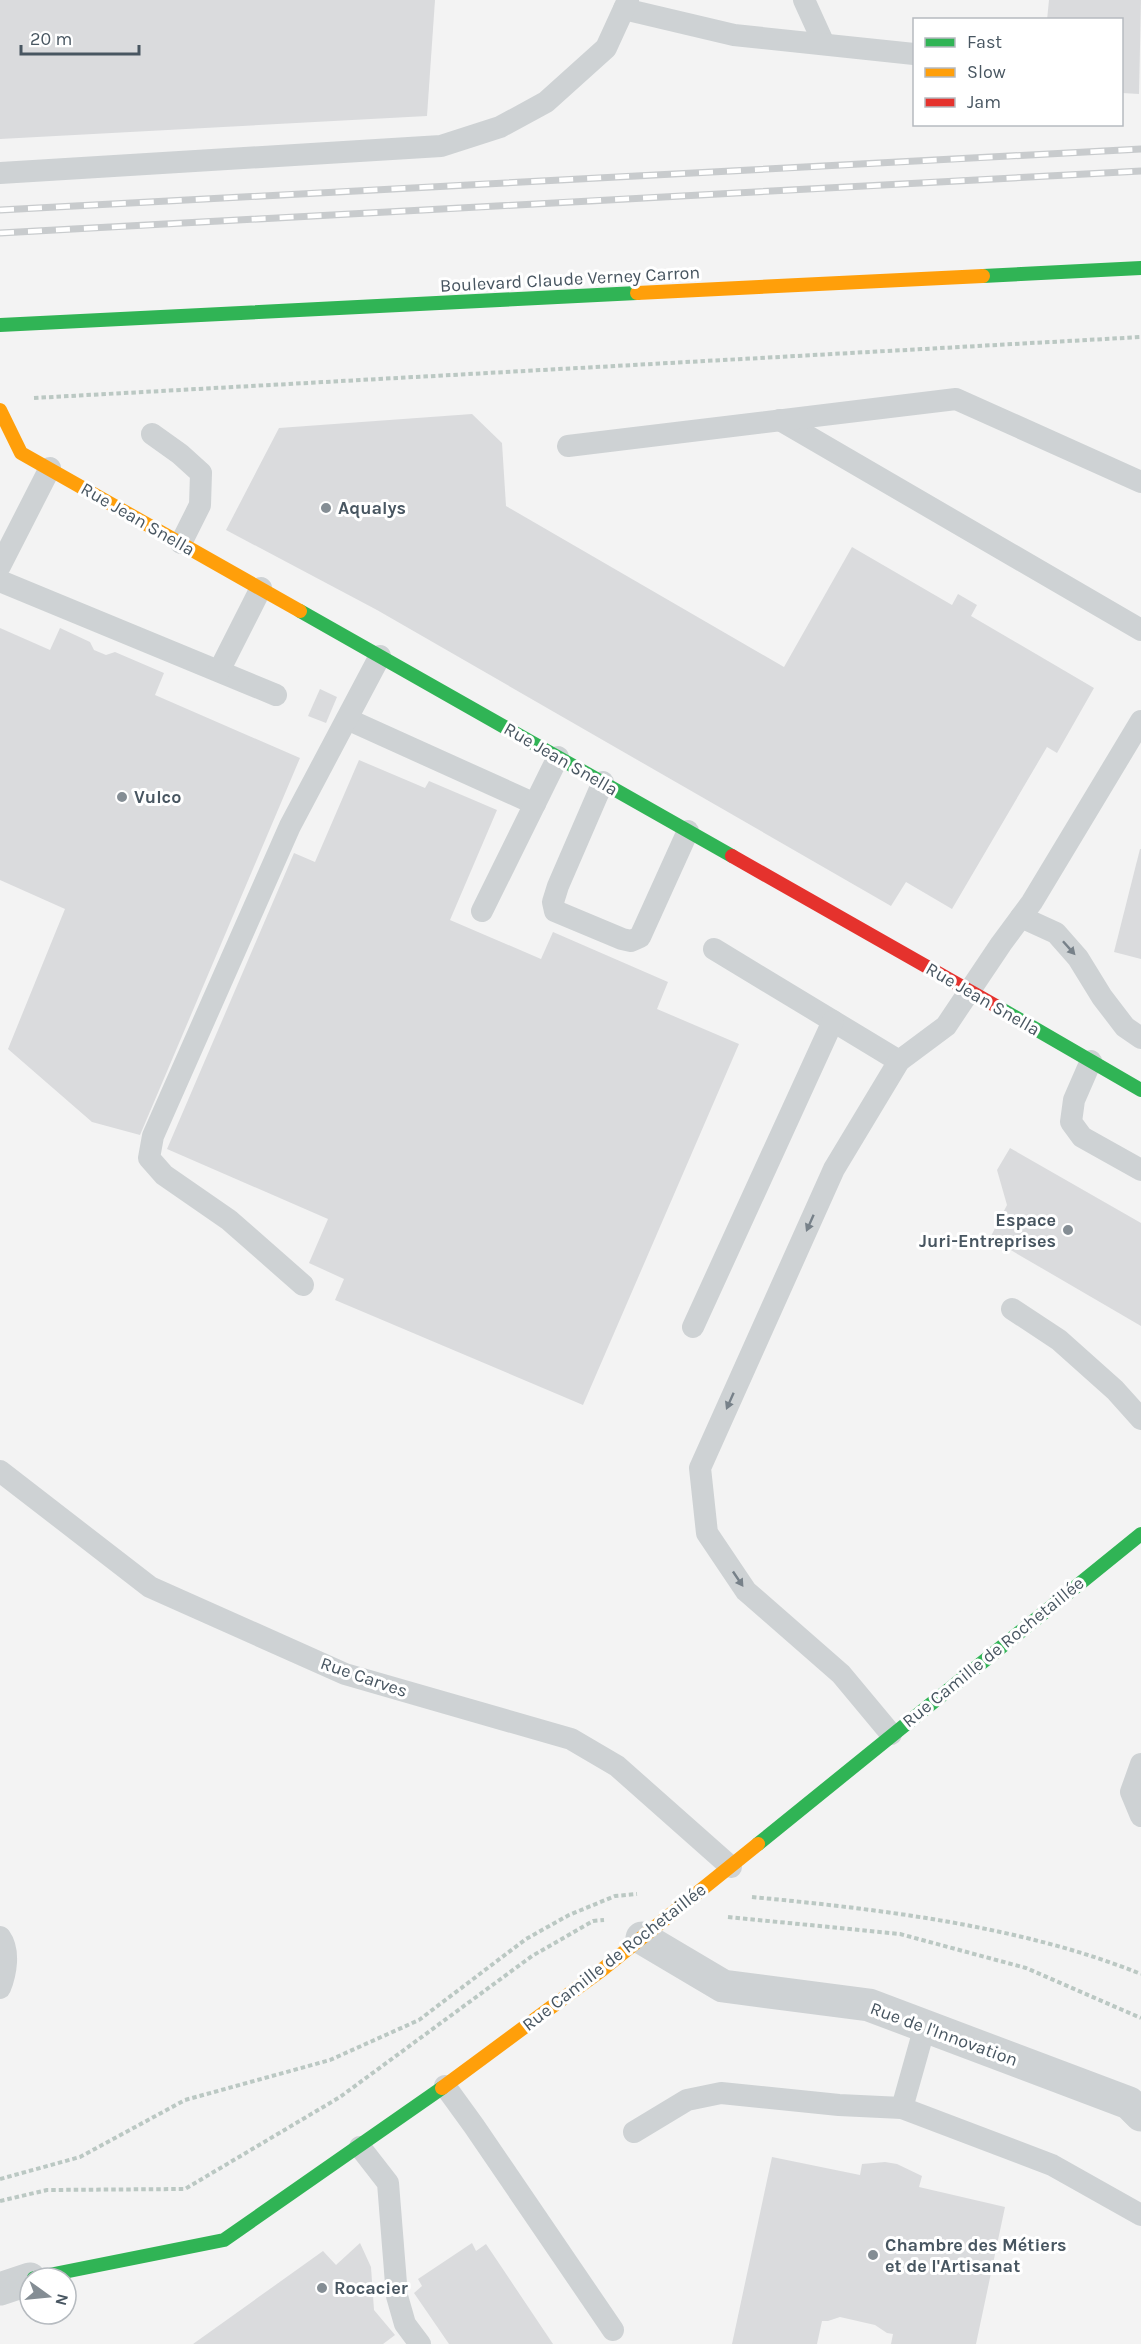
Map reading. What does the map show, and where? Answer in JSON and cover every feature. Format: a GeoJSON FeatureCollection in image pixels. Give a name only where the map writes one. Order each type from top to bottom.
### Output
{"type":"FeatureCollection","features":[{"type":"Feature","properties":{"kind":"street","name":"Boulevard Claude Verney Carron"},"geometry":{"type":"LineString","coordinates":[[0,326],[1141,268]]}},
{"type":"Feature","properties":{"kind":"street"},"geometry":{"type":"LineString","coordinates":[[0,326],[0,332]]}},
{"type":"Feature","properties":{"kind":"street","name":"Rue Jean Snella"},"geometry":{"type":"LineString","coordinates":[[1,413],[21,453],[1141,1090]]}},
{"type":"Feature","properties":{"kind":"street","name":"Rue Camille de Rochetaillée"},"geometry":{"type":"LineString","coordinates":[[78,2268],[224,2240],[360,2147],[642,1938],[891,1734],[1141,1534]]}},
{"type":"Feature","properties":{"kind":"street","name":"Rue de l'Innovation"},"geometry":{"type":"LineString","coordinates":[[642,1938],[723,1986],[869,2005],[1128,2103],[1141,2115]]}},
{"type":"Feature","properties":{"kind":"street","name":"Rue Camille de Rochetaillée"},"geometry":{"type":"LineString","coordinates":[[0,2289],[18,2283]]}},
{"type":"Feature","properties":{"kind":"lane"},"geometry":{"type":"LineString","coordinates":[[804,0],[824,44]]}},
{"type":"Feature","properties":{"kind":"lane"},"geometry":{"type":"LineString","coordinates":[[0,173],[441,146],[500,127],[546,102],[606,48],[626,5],[735,35],[913,54]]}},
{"type":"Feature","properties":{"kind":"lane"},"geometry":{"type":"LineString","coordinates":[[568,446],[956,399],[1141,482]]}},
{"type":"Feature","properties":{"kind":"lane"},"geometry":{"type":"LineString","coordinates":[[780,420],[1141,630]]}},
{"type":"Feature","properties":{"kind":"lane"},"geometry":{"type":"LineString","coordinates":[[152,434],[201,473],[200,505],[181,543]]}},
{"type":"Feature","properties":{"kind":"lane"},"geometry":{"type":"LineString","coordinates":[[0,566],[50,468]]}},
{"type":"Feature","properties":{"kind":"lane"},"geometry":{"type":"LineString","coordinates":[[0,581],[276,695]]}},
{"type":"Feature","properties":{"kind":"lane"},"geometry":{"type":"LineString","coordinates":[[219,671],[261,588]]}},
{"type":"Feature","properties":{"kind":"lane"},"geometry":{"type":"LineString","coordinates":[[303,1285],[229,1220],[164,1175],[149,1158],[153,1136],[290,826],[380,656]]}},
{"type":"Feature","properties":{"kind":"lane"},"geometry":{"type":"LineString","coordinates":[[347,719],[535,804]]}},
{"type":"Feature","properties":{"kind":"lane"},"geometry":{"type":"LineString","coordinates":[[891,1734],[841,1674],[746,1592],[707,1533],[700,1468],[834,1169],[899,1061],[946,1026],[1032,902],[1141,721]]}},
{"type":"Feature","properties":{"kind":"lane"},"geometry":{"type":"LineString","coordinates":[[482,911],[558,757]]}},
{"type":"Feature","properties":{"kind":"lane"},"geometry":{"type":"LineString","coordinates":[[603,782],[558,886],[553,902],[555,911],[622,939],[632,941],[640,937],[688,831]]}},
{"type":"Feature","properties":{"kind":"lane"},"geometry":{"type":"LineString","coordinates":[[1021,917],[1056,933],[1078,958],[1101,997],[1125,1027],[1141,1038]]}},
{"type":"Feature","properties":{"kind":"lane"},"geometry":{"type":"LineString","coordinates":[[714,949],[899,1061]]}},
{"type":"Feature","properties":{"kind":"lane"},"geometry":{"type":"LineString","coordinates":[[693,1327],[833,1021]]}},
{"type":"Feature","properties":{"kind":"lane"},"geometry":{"type":"LineString","coordinates":[[1091,1061],[1074,1100],[1071,1122],[1082,1137],[1141,1170]]}},
{"type":"Feature","properties":{"kind":"lane"},"geometry":{"type":"LineString","coordinates":[[1012,1309],[1059,1340],[1115,1390],[1141,1419]]}},
{"type":"Feature","properties":{"kind":"lane","name":"Rue Carves"},"geometry":{"type":"LineString","coordinates":[[0,1471],[150,1587],[345,1674],[571,1738],[617,1766],[731,1867]]}},
{"type":"Feature","properties":{"kind":"lane"},"geometry":{"type":"LineString","coordinates":[[1141,1764],[1131,1792],[1141,1816]]}},
{"type":"Feature","properties":{"kind":"lane"},"geometry":{"type":"LineString","coordinates":[[0,1937],[6,1945],[5,1976],[0,1988]]}},
{"type":"Feature","properties":{"kind":"lane"},"geometry":{"type":"LineString","coordinates":[[902,2108],[925,2026]]}},
{"type":"Feature","properties":{"kind":"lane"},"geometry":{"type":"LineString","coordinates":[[445,2086],[613,2330]]}},
{"type":"Feature","properties":{"kind":"lane"},"geometry":{"type":"LineString","coordinates":[[634,2132],[687,2100],[722,2093],[839,2105],[902,2108],[1052,2165],[1141,2215]]}},
{"type":"Feature","properties":{"kind":"lane"},"geometry":{"type":"LineString","coordinates":[[360,2147],[388,2184],[397,2296],[405,2324],[420,2344]]}},
{"type":"Feature","properties":{"kind":"path"},"geometry":{"type":"LineString","coordinates":[[24,399],[1141,337]]}},
{"type":"Feature","properties":{"kind":"path"},"geometry":{"type":"LineString","coordinates":[[674,1912],[900,1934],[1026,1968],[1141,2018]]}},
{"type":"Feature","properties":{"kind":"path"},"geometry":{"type":"LineString","coordinates":[[0,2201],[47,2190],[185,2189],[340,2097],[532,1956],[593,1921],[605,1920]]}},
{"type":"Feature","properties":{"kind":"building"},"geometry":{"type":"Polygon","coordinates":[[[0,0],[435,0],[427,116],[0,139],[0,0]]]}},
{"type":"Feature","properties":{"kind":"building"},"geometry":{"type":"Polygon","coordinates":[[[1049,0],[1141,0],[1139,94],[1123,93],[1123,18],[1047,18],[1049,0]]]}},
{"type":"Feature","properties":{"kind":"building"},"geometry":{"type":"Polygon","coordinates":[[[472,414],[502,443],[506,506],[784,667],[852,547],[952,605],[958,594],[977,605],[971,616],[1094,688],[1057,753],[1047,747],[952,909],[906,882],[891,906],[377,610],[226,530],[279,428],[472,414]]]}},
{"type":"Feature","properties":{"kind":"building"},"geometry":{"type":"Polygon","coordinates":[[[0,628],[50,650],[60,628],[90,642],[94,650],[106,655],[115,652],[164,673],[155,695],[300,758],[140,1135],[92,1122],[8,1049],[65,909],[0,880],[0,628]]]}},
{"type":"Feature","properties":{"kind":"building"},"geometry":{"type":"Polygon","coordinates":[[[320,689],[337,697],[326,723],[308,716],[320,689]]]}},
{"type":"Feature","properties":{"kind":"building"},"geometry":{"type":"Polygon","coordinates":[[[359,760],[425,788],[429,781],[497,810],[450,920],[541,959],[553,932],[668,982],[657,1009],[739,1044],[583,1405],[335,1300],[344,1279],[309,1263],[328,1219],[167,1149],[294,853],[315,862],[359,760]]]}},
{"type":"Feature","properties":{"kind":"building"},"geometry":{"type":"Polygon","coordinates":[[[1141,849],[1141,959],[1114,952],[1141,849]]]}},
{"type":"Feature","properties":{"kind":"building","name":"Espace Juri-Entreprises"},"geometry":{"type":"Polygon","coordinates":[[[1010,1148],[1141,1223],[1141,1326],[990,1238],[1007,1205],[997,1170],[1010,1148]]]}},
{"type":"Feature","properties":{"kind":"building","name":"Chambre des Métiers et de l'Artisanat"},"geometry":{"type":"Polygon","coordinates":[[[772,2157],[860,2175],[862,2164],[885,2162],[897,2164],[922,2176],[919,2187],[1005,2207],[976,2344],[891,2344],[893,2334],[875,2325],[840,2317],[822,2321],[817,2344],[732,2344],[772,2157]]]}},
{"type":"Feature","properties":{"kind":"building","name":"Rocacier"},"geometry":{"type":"Polygon","coordinates":[[[360,2243],[371,2267],[374,2310],[395,2335],[383,2344],[193,2344],[323,2251],[336,2265],[360,2243]]]}},
{"type":"Feature","properties":{"kind":"building"},"geometry":{"type":"Polygon","coordinates":[[[472,2243],[476,2251],[486,2244],[553,2344],[449,2344],[414,2293],[422,2286],[418,2279],[472,2243]]]}},
{"type":"Feature","properties":{"kind":"railway"},"geometry":{"type":"LineString","coordinates":[[0,210],[1141,149]]}},
{"type":"Feature","properties":{"kind":"railway"},"geometry":{"type":"LineString","coordinates":[[0,233],[1141,171]]}},
{"type":"Feature","properties":{"kind":"traffic: fast"},"geometry":{"type":"LineString","coordinates":[[983,276],[1141,268]]}},
{"type":"Feature","properties":{"kind":"traffic: fast"},"geometry":{"type":"LineString","coordinates":[[0,325],[637,293]]}},
{"type":"Feature","properties":{"kind":"traffic: fast"},"geometry":{"type":"LineString","coordinates":[[300,611],[732,856]]}},
{"type":"Feature","properties":{"kind":"traffic: fast"},"geometry":{"type":"LineString","coordinates":[[996,1006],[1141,1090]]}},
{"type":"Feature","properties":{"kind":"traffic: fast"},"geometry":{"type":"LineString","coordinates":[[758,1844],[1141,1534]]}},
{"type":"Feature","properties":{"kind":"traffic: fast"},"geometry":{"type":"LineString","coordinates":[[78,2269],[224,2240],[442,2088]]}},
{"type":"Feature","properties":{"kind":"traffic: slow"},"geometry":{"type":"LineString","coordinates":[[637,293],[983,276]]}},
{"type":"Feature","properties":{"kind":"traffic: slow"},"geometry":{"type":"LineString","coordinates":[[0,410],[21,453],[300,611]]}},
{"type":"Feature","properties":{"kind":"traffic: slow"},"geometry":{"type":"LineString","coordinates":[[442,2088],[603,1969],[758,1844]]}},
{"type":"Feature","properties":{"kind":"traffic: jam"},"geometry":{"type":"LineString","coordinates":[[732,856],[996,1006]]}},
{"type":"Feature","properties":{"kind":"place","name":"Aqualys"},"geometry":{"type":"Point","coordinates":[326,508]}},
{"type":"Feature","properties":{"kind":"place","name":"Vulco"},"geometry":{"type":"Point","coordinates":[122,797]}},
{"type":"Feature","properties":{"kind":"place","name":"Espace Juri-Entreprises"},"geometry":{"type":"Point","coordinates":[1068,1230]}},
{"type":"Feature","properties":{"kind":"place","name":"Chambre des Métiers et de l'Artisanat"},"geometry":{"type":"Point","coordinates":[873,2255]}},
{"type":"Feature","properties":{"kind":"place","name":"Rocacier"},"geometry":{"type":"Point","coordinates":[322,2288]}}]}
